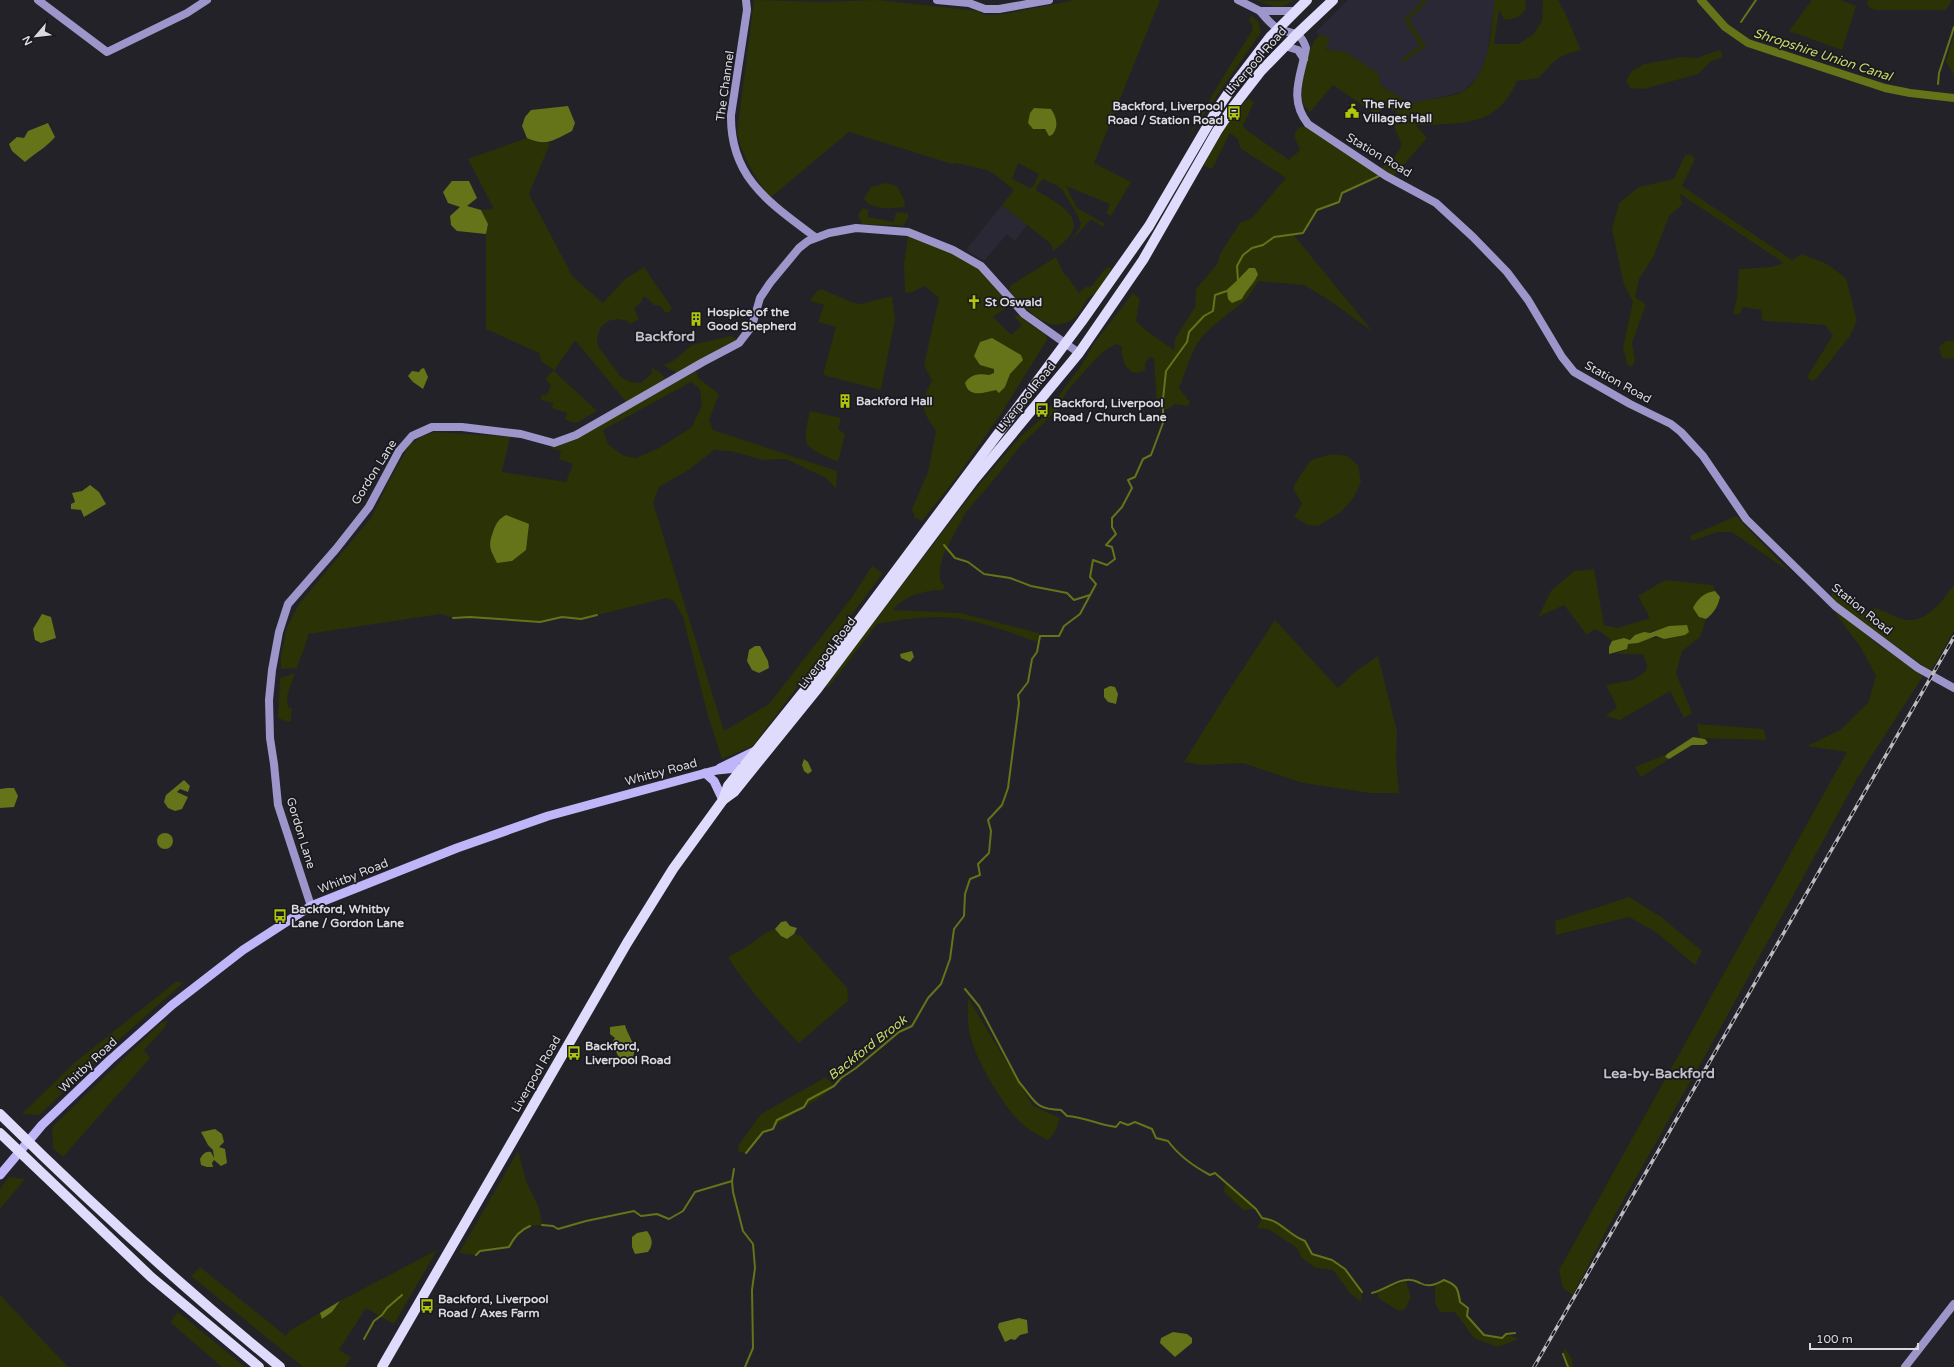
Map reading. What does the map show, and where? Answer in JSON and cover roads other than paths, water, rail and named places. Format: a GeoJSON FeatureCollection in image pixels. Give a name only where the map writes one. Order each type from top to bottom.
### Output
{"type":"FeatureCollection","features":[{"type":"Feature","properties":{"kind":"highway","name":"Liverpool Road"},"geometry":{"type":"LineString","coordinates":[[382,1367],[627,943],[673,870],[723,800],[734,792],[759,750],[833,655],[1065,343],[1149,226],[1226,95],[1278,29],[1306,0]]}},
{"type":"Feature","properties":{"kind":"highway","name":"Liverpool Road"},"geometry":{"type":"LineString","coordinates":[[745,772],[818,688],[974,480],[1079,353],[1143,260],[1217,131],[1233,107],[1261,71],[1333,0]]}},
{"type":"Feature","properties":{"kind":"highway"},"geometry":{"type":"LineString","coordinates":[[0,1114],[60,1174],[220,1318],[280,1367]]}},
{"type":"Feature","properties":{"kind":"highway"},"geometry":{"type":"LineString","coordinates":[[0,1133],[151,1277],[259,1367]]}},
{"type":"Feature","properties":{"kind":"main road"},"geometry":{"type":"LineString","coordinates":[[717,770],[759,750]]}},
{"type":"Feature","properties":{"kind":"main road","name":"Whitby Road"},"geometry":{"type":"LineString","coordinates":[[1,1173],[42,1125],[110,1060],[172,1005],[243,950],[311,906],[457,848],[548,816],[717,770],[737,768],[745,772]]}},
{"type":"Feature","properties":{"kind":"main road"},"geometry":{"type":"LineString","coordinates":[[705,773],[714,781],[723,800]]}},
{"type":"Feature","properties":{"kind":"street"},"geometry":{"type":"LineString","coordinates":[[38,0],[107,52],[186,13],[207,0]]}},
{"type":"Feature","properties":{"kind":"street","name":"The Channel"},"geometry":{"type":"LineString","coordinates":[[746,0],[747,10],[731,115],[731,132],[734,148],[752,182],[767,201],[815,237]]}},
{"type":"Feature","properties":{"kind":"street"},"geometry":{"type":"LineString","coordinates":[[937,0],[969,3],[985,9],[992,9],[1049,0]]}},
{"type":"Feature","properties":{"kind":"street"},"geometry":{"type":"LineString","coordinates":[[1238,0],[1260,11],[1278,29],[1297,34]]}},
{"type":"Feature","properties":{"kind":"street"},"geometry":{"type":"LineString","coordinates":[[1260,11],[1295,11]]}},
{"type":"Feature","properties":{"kind":"street","name":"Station Road"},"geometry":{"type":"LineString","coordinates":[[1297,34],[1304,42],[1306,48],[1296,89],[1301,114],[1308,124],[1386,176],[1436,203],[1473,237],[1507,272],[1528,300],[1562,357],[1574,372],[1630,404],[1671,424],[1681,432],[1703,456],[1746,520],[1834,606],[1921,670],[1954,688]]}},
{"type":"Feature","properties":{"kind":"street"},"geometry":{"type":"LineString","coordinates":[[1285,46],[1298,50],[1304,59]]}},
{"type":"Feature","properties":{"kind":"street"},"geometry":{"type":"LineString","coordinates":[[815,237],[856,228],[908,232],[934,240],[981,266],[1024,314],[1079,353]]}},
{"type":"Feature","properties":{"kind":"street","name":"Gordon Lane"},"geometry":{"type":"LineString","coordinates":[[311,906],[278,804],[270,738],[270,700],[279,632],[288,604],[336,549],[369,507],[399,451],[412,436],[432,427],[462,427],[515,434],[554,443],[576,435],[703,362],[739,344],[752,326],[760,298],[770,283],[799,248],[815,237]]}},
{"type":"Feature","properties":{"kind":"street"},"geometry":{"type":"LineString","coordinates":[[1905,1367],[1954,1304]]}},
{"type":"Feature","properties":{"kind":"waterway","name":"Shropshire Union Canal"},"geometry":{"type":"LineString","coordinates":[[1701,0],[1725,27],[1748,43],[1885,88],[1910,93],[1954,98]]}},
{"type":"Feature","properties":{"kind":"waterway"},"geometry":{"type":"LineString","coordinates":[[1741,22],[1756,0]]}},
{"type":"Feature","properties":{"kind":"waterway"},"geometry":{"type":"LineString","coordinates":[[1938,84],[1939,73],[1954,27]]}},
{"type":"Feature","properties":{"kind":"waterway","name":"Backford Brook"},"geometry":{"type":"LineString","coordinates":[[746,1153],[763,1132],[773,1129],[777,1120],[804,1107],[808,1100],[834,1086],[841,1078],[856,1068],[899,1032],[912,1026],[928,998],[941,984],[950,959],[954,929],[964,916],[965,894],[970,879],[980,875],[978,864],[989,853],[991,831],[988,820],[1002,805],[1008,788],[1019,703],[1018,695],[1028,682],[1032,659],[1037,652],[1040,636],[1059,636],[1064,626],[1080,614],[1096,584],[1090,577],[1093,560],[1107,565],[1115,559],[1112,547],[1106,545],[1116,534],[1112,527],[1112,518],[1122,507],[1132,488],[1128,480],[1135,477],[1143,459],[1151,455],[1163,423],[1163,399],[1166,371],[1187,342],[1189,332],[1204,316],[1213,311],[1215,295],[1227,291],[1238,281],[1237,266],[1243,255],[1252,248],[1263,245],[1274,237],[1303,233],[1317,210],[1339,202],[1342,193],[1379,176]]}},
{"type":"Feature","properties":{"kind":"waterway"},"geometry":{"type":"LineString","coordinates":[[944,545],[955,558],[968,562],[984,574],[1010,578],[1031,586],[1067,593],[1074,600],[1090,595]]}},
{"type":"Feature","properties":{"kind":"waterway"},"geometry":{"type":"LineString","coordinates":[[453,618],[470,617],[540,622],[562,617],[581,619],[597,615]]}},
{"type":"Feature","properties":{"kind":"waterway"},"geometry":{"type":"LineString","coordinates":[[965,989],[979,1006],[1019,1082],[1032,1099],[1045,1108],[1061,1110],[1067,1116],[1116,1127],[1120,1122],[1128,1125],[1135,1122],[1152,1129],[1156,1138],[1168,1141],[1192,1164],[1210,1175],[1215,1173],[1256,1209],[1262,1218],[1269,1219],[1305,1241],[1312,1254],[1332,1260],[1345,1269],[1362,1292]]}},
{"type":"Feature","properties":{"kind":"waterway"},"geometry":{"type":"LineString","coordinates":[[734,1169],[732,1181],[733,1192],[743,1231],[753,1244],[755,1268],[752,1290],[753,1348],[745,1367]]}},
{"type":"Feature","properties":{"kind":"waterway"},"geometry":{"type":"LineString","coordinates":[[542,1225],[553,1226],[558,1229],[586,1221],[634,1211],[641,1216],[657,1214],[669,1219],[683,1211],[695,1192],[732,1181]]}},
{"type":"Feature","properties":{"kind":"waterway"},"geometry":{"type":"LineString","coordinates":[[476,1255],[480,1251],[509,1247],[518,1234],[530,1226]]}},
{"type":"Feature","properties":{"kind":"waterway"},"geometry":{"type":"LineString","coordinates":[[1372,1293],[1397,1282],[1406,1280],[1413,1280],[1426,1285],[1435,1284],[1444,1280],[1454,1285],[1460,1302],[1468,1308],[1467,1316],[1484,1335],[1502,1338],[1506,1334],[1515,1333]]}},
{"type":"Feature","properties":{"kind":"waterway"},"geometry":{"type":"LineString","coordinates":[[364,1339],[374,1321],[402,1295]]}},
{"type":"Feature","properties":{"kind":"waterway"},"geometry":{"type":"LineString","coordinates":[[1563,1354],[1568,1367]]}},
{"type":"Feature","properties":{"kind":"railway"},"geometry":{"type":"LineString","coordinates":[[1534,1367],[1954,637]]}},
{"type":"Feature","properties":{"kind":"place","name":"The Five Villages Hall"},"geometry":{"type":"Point","coordinates":[1352,111]}},
{"type":"Feature","properties":{"kind":"place","name":"Backford, Liverpool Road / Station Road"},"geometry":{"type":"Point","coordinates":[1234,113]}},
{"type":"Feature","properties":{"kind":"place","name":"St Oswald"},"geometry":{"type":"Point","coordinates":[974,302]}},
{"type":"Feature","properties":{"kind":"place","name":"Hospice of the Good Shepherd"},"geometry":{"type":"Point","coordinates":[696,319]}},
{"type":"Feature","properties":{"kind":"place","name":"Backford Hall"},"geometry":{"type":"Point","coordinates":[845,401]}},
{"type":"Feature","properties":{"kind":"place","name":"Backford, Liverpool Road / Church Lane"},"geometry":{"type":"Point","coordinates":[1042,410]}},
{"type":"Feature","properties":{"kind":"place","name":"Backford, Whitby Lane / Gordon Lane"},"geometry":{"type":"Point","coordinates":[280,916]}},
{"type":"Feature","properties":{"kind":"place","name":"Backford, Liverpool Road"},"geometry":{"type":"Point","coordinates":[574,1053]}},
{"type":"Feature","properties":{"kind":"place","name":"Backford, Liverpool Road / Axes Farm"},"geometry":{"type":"Point","coordinates":[427,1306]}},
{"type":"Feature","properties":{"kind":"district","name":"Backford"},"geometry":{"type":"Point","coordinates":[665,336]}},
{"type":"Feature","properties":{"kind":"district","name":"Lea-by-Backford"},"geometry":{"type":"Point","coordinates":[1659,1073]}}]}
